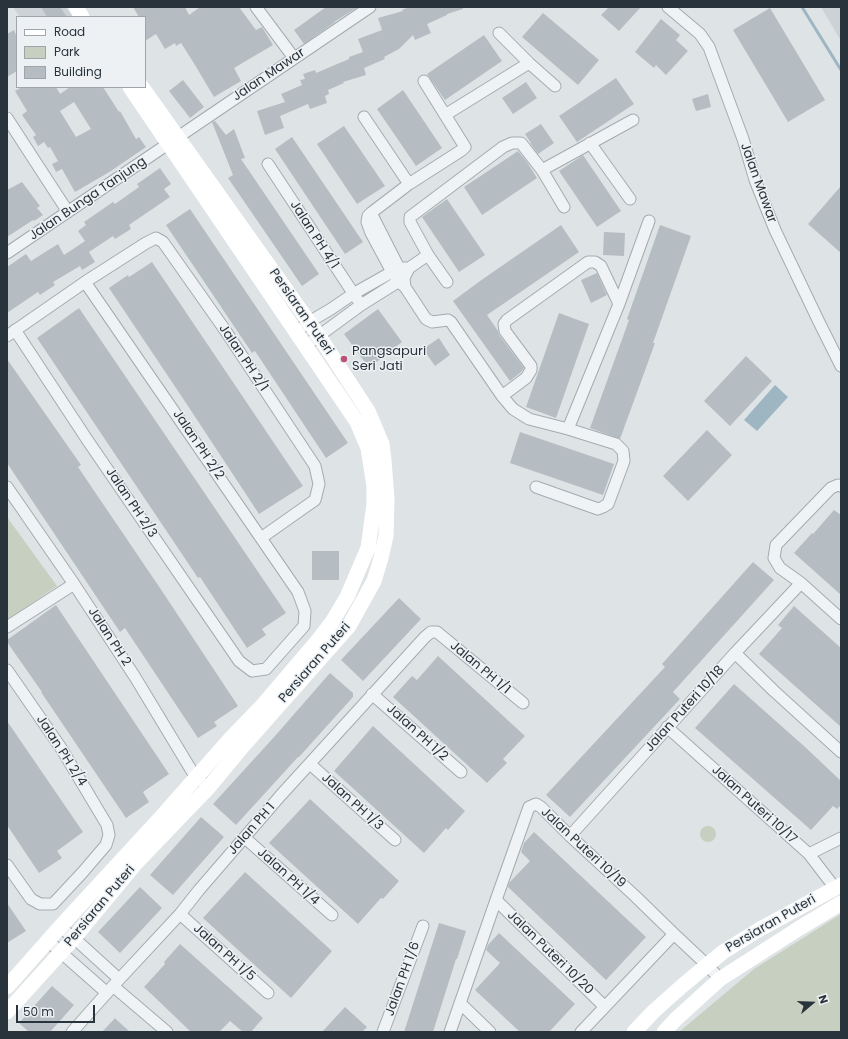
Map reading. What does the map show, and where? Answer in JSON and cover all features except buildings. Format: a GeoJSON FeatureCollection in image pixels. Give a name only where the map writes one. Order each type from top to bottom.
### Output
{"type":"FeatureCollection","features":[{"type":"Feature","properties":{"kind":"main road"},"geometry":{"type":"LineString","coordinates":[[76,7],[81,16]]}},
{"type":"Feature","properties":{"kind":"main road"},"geometry":{"type":"LineString","coordinates":[[86,7],[91,16]]}},
{"type":"Feature","properties":{"kind":"main road"},"geometry":{"type":"LineString","coordinates":[[131,88],[174,141]]}},
{"type":"Feature","properties":{"kind":"main road"},"geometry":{"type":"LineString","coordinates":[[143,88],[174,141]]}},
{"type":"Feature","properties":{"kind":"main road","name":"Persiaran Puteri"},"geometry":{"type":"LineString","coordinates":[[7,1012],[62,952],[136,863],[208,787],[349,626],[374,581],[386,536],[387,499],[382,444],[368,411],[309,322],[174,141]]}},
{"type":"Feature","properties":{"kind":"main road","name":"Persiaran Puteri"},"geometry":{"type":"LineString","coordinates":[[7,986],[261,706],[319,639],[332,622],[347,597],[368,548],[374,504],[374,486],[368,448],[357,422],[305,346],[174,141]]}},
{"type":"Feature","properties":{"kind":"main road","name":"Persiaran Puteri"},"geometry":{"type":"LineString","coordinates":[[634,1032],[654,1011],[723,952],[760,929],[838,887]]}},
{"type":"Feature","properties":{"kind":"main road","name":"Persiaran Puteri"},"geometry":{"type":"LineString","coordinates":[[664,1032],[720,979],[798,928],[841,903]]}},
{"type":"Feature","properties":{"kind":"street"},"geometry":{"type":"LineString","coordinates":[[256,7],[294,58]]}},
{"type":"Feature","properties":{"kind":"street","name":"Jalan Mawar"},"geometry":{"type":"LineString","coordinates":[[174,141],[370,7]]}},
{"type":"Feature","properties":{"kind":"street","name":"Jalan Mawar"},"geometry":{"type":"LineString","coordinates":[[668,7],[700,34],[709,46],[740,132],[754,180],[775,230],[841,366]]}},
{"type":"Feature","properties":{"kind":"street"},"geometry":{"type":"LineString","coordinates":[[499,33],[555,86]]}},
{"type":"Feature","properties":{"kind":"street"},"geometry":{"type":"LineString","coordinates":[[445,115],[529,63]]}},
{"type":"Feature","properties":{"kind":"street"},"geometry":{"type":"LineString","coordinates":[[424,81],[465,147],[409,184],[370,213],[368,216],[369,228],[401,276],[426,320],[432,322],[448,320],[451,322],[502,396],[513,409],[529,419],[616,444],[623,451],[624,461],[608,504],[598,509],[536,487]]}},
{"type":"Feature","properties":{"kind":"street"},"geometry":{"type":"LineString","coordinates":[[364,117],[409,184]]}},
{"type":"Feature","properties":{"kind":"street"},"geometry":{"type":"LineString","coordinates":[[7,118],[10,131],[68,212]]}},
{"type":"Feature","properties":{"kind":"street"},"geometry":{"type":"LineString","coordinates":[[542,170],[633,120]]}},
{"type":"Feature","properties":{"kind":"street","name":"Jalan Bunga Tanjung"},"geometry":{"type":"LineString","coordinates":[[7,254],[174,141]]}},
{"type":"Feature","properties":{"kind":"street"},"geometry":{"type":"LineString","coordinates":[[448,282],[428,255],[410,222],[410,217],[503,147],[512,143],[521,143],[542,170],[564,207]]}},
{"type":"Feature","properties":{"kind":"street"},"geometry":{"type":"LineString","coordinates":[[590,143],[630,199]]}},
{"type":"Feature","properties":{"kind":"street","name":"Jalan PH 4/1"},"geometry":{"type":"LineString","coordinates":[[268,164],[361,305]]}},
{"type":"Feature","properties":{"kind":"street"},"geometry":{"type":"LineString","coordinates":[[568,429],[619,304],[649,221]]}},
{"type":"Feature","properties":{"kind":"street","name":"Jalan PH 2/1"},"geometry":{"type":"LineString","coordinates":[[85,282],[156,238],[163,242],[225,330],[315,466],[319,484],[315,500],[261,538]]}},
{"type":"Feature","properties":{"kind":"street"},"geometry":{"type":"LineString","coordinates":[[305,346],[428,255]]}},
{"type":"Feature","properties":{"kind":"street"},"geometry":{"type":"LineString","coordinates":[[502,396],[526,378],[531,370],[531,366],[505,331],[504,324],[507,320],[588,262],[595,262],[601,266],[619,304]]}},
{"type":"Feature","properties":{"kind":"street"},"geometry":{"type":"LineString","coordinates":[[296,332],[353,294],[401,276]]}},
{"type":"Feature","properties":{"kind":"street"},"geometry":{"type":"LineString","coordinates":[[11,333],[85,282]]}},
{"type":"Feature","properties":{"kind":"street","name":"Jalan PH 2/2"},"geometry":{"type":"LineString","coordinates":[[85,282],[298,592],[305,611]]}},
{"type":"Feature","properties":{"kind":"street","name":"Jalan PH 2/3"},"geometry":{"type":"LineString","coordinates":[[11,333],[88,441],[239,662],[252,670],[266,669],[304,626],[305,611]]}},
{"type":"Feature","properties":{"kind":"street"},"geometry":{"type":"LineString","coordinates":[[840,485],[831,488],[776,545],[774,558],[780,568],[801,583],[841,619]]}},
{"type":"Feature","properties":{"kind":"street","name":"Jalan PH 2"},"geometry":{"type":"LineString","coordinates":[[8,492],[74,584],[135,677],[196,778],[208,787]]}},
{"type":"Feature","properties":{"kind":"street","name":"Jalan Puteri 10/18"},"geometry":{"type":"LineString","coordinates":[[570,836],[667,727],[801,583]]}},
{"type":"Feature","properties":{"kind":"street"},"geometry":{"type":"LineString","coordinates":[[7,627],[74,584]]}},
{"type":"Feature","properties":{"kind":"street","name":"Jalan PH 1"},"geometry":{"type":"LineString","coordinates":[[72,1032],[180,914],[199,890],[372,694],[425,636],[431,632],[437,632]]}},
{"type":"Feature","properties":{"kind":"street","name":"Jalan PH 1/1"},"geometry":{"type":"LineString","coordinates":[[437,632],[523,703]]}},
{"type":"Feature","properties":{"kind":"street"},"geometry":{"type":"LineString","coordinates":[[735,653],[841,752]]}},
{"type":"Feature","properties":{"kind":"street","name":"Jalan PH 2/4"},"geometry":{"type":"LineString","coordinates":[[7,670],[61,748],[107,825],[109,834],[106,845],[54,904],[40,904],[30,899],[7,865]]}},
{"type":"Feature","properties":{"kind":"street","name":"Jalan PH 1/2"},"geometry":{"type":"LineString","coordinates":[[372,694],[461,772]]}},
{"type":"Feature","properties":{"kind":"street","name":"Jalan Puteri 10/17"},"geometry":{"type":"LineString","coordinates":[[667,727],[809,854],[838,887]]}},
{"type":"Feature","properties":{"kind":"street","name":"Jalan PH 1/3"},"geometry":{"type":"LineString","coordinates":[[310,764],[395,840]]}},
{"type":"Feature","properties":{"kind":"street","name":"Jalan Puteri 10/19"},"geometry":{"type":"LineString","coordinates":[[450,1032],[529,807],[536,804],[541,807],[635,896],[720,979]]}},
{"type":"Feature","properties":{"kind":"street","name":"Jalan PH 1/4"},"geometry":{"type":"LineString","coordinates":[[245,838],[332,916]]}},
{"type":"Feature","properties":{"kind":"street"},"geometry":{"type":"LineString","coordinates":[[809,854],[841,838]]}},
{"type":"Feature","properties":{"kind":"street","name":"Jalan Puteri 10/20"},"geometry":{"type":"LineString","coordinates":[[496,900],[605,1006]]}},
{"type":"Feature","properties":{"kind":"street","name":"Jalan PH 1/5"},"geometry":{"type":"LineString","coordinates":[[180,914],[268,993]]}},
{"type":"Feature","properties":{"kind":"street","name":"Jalan PH 1/6"},"geometry":{"type":"LineString","coordinates":[[383,1032],[423,926]]}},
{"type":"Feature","properties":{"kind":"street"},"geometry":{"type":"LineString","coordinates":[[60,927],[74,938],[113,986]]}},
{"type":"Feature","properties":{"kind":"street"},"geometry":{"type":"LineString","coordinates":[[581,1032],[674,934]]}},
{"type":"Feature","properties":{"kind":"street"},"geometry":{"type":"LineString","coordinates":[[48,941],[113,986],[167,1032]]}},
{"type":"Feature","properties":{"kind":"street"},"geometry":{"type":"LineString","coordinates":[[460,1004],[490,1032]]}},
{"type":"Feature","properties":{"kind":"shaded area"},"geometry":{"type":"Polygon","coordinates":[[[13,7],[66,7],[72,16],[19,16],[13,7]]]}},
{"type":"Feature","properties":{"kind":"shaded area"},"geometry":{"type":"Polygon","coordinates":[[[821,7],[841,7],[841,41],[821,7]]]}},
{"type":"Feature","properties":{"kind":"green space"},"geometry":{"type":"Polygon","coordinates":[[[7,517],[57,586],[7,620],[7,517]]]}},
{"type":"Feature","properties":{"kind":"green space"},"geometry":{"type":"Polygon","coordinates":[[[705,826],[711,826],[716,831],[714,840],[711,842],[705,842],[700,837],[700,831],[705,826]]]}},
{"type":"Feature","properties":{"kind":"green space"},"geometry":{"type":"Polygon","coordinates":[[[841,914],[841,1032],[679,1032],[754,969],[841,914]]]}},
{"type":"Feature","properties":{"kind":"water"},"geometry":{"type":"Polygon","coordinates":[[[775,385],[788,397],[757,431],[744,420],[775,385]]]}},
{"type":"Feature","properties":{"kind":"waterway"},"geometry":{"type":"LineString","coordinates":[[802,7],[841,70]]}},
{"type":"Feature","properties":{"kind":"place","name":"Pangsapuri Seri Jati"},"geometry":{"type":"Point","coordinates":[344,359]}}]}
